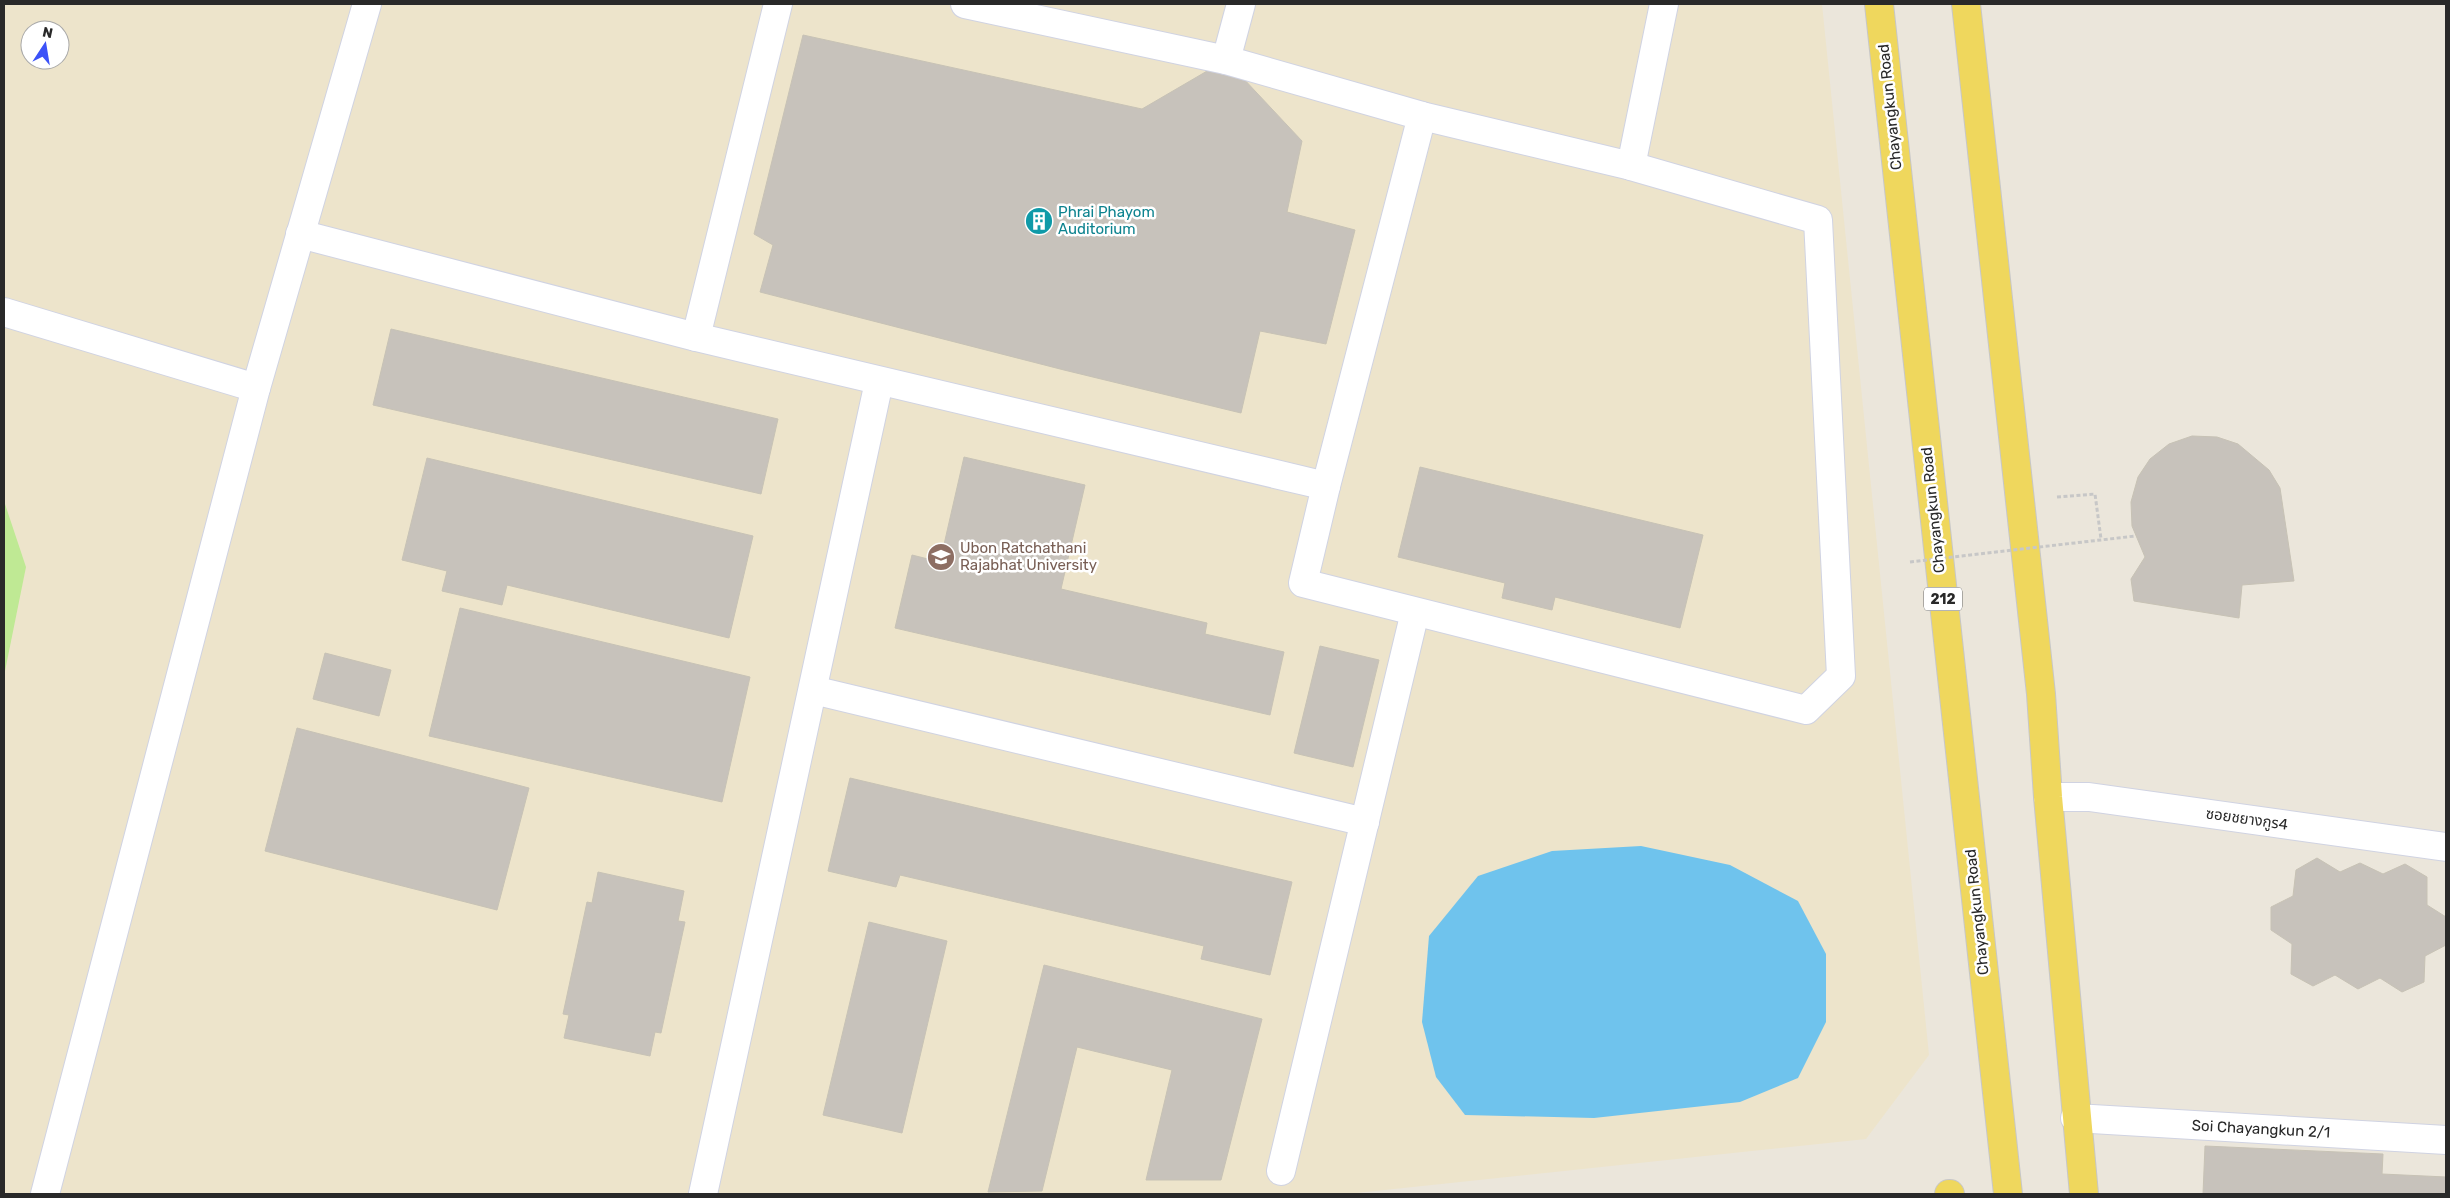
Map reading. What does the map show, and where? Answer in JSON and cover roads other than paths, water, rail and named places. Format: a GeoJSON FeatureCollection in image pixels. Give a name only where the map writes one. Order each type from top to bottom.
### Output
{"type":"FeatureCollection","features":[{"type":"Feature","properties":{"kind":"main road","name":"Chayangkun Road"},"geometry":{"type":"LineString","coordinates":[[1879,4],[2008,1194]]}},
{"type":"Feature","properties":{"kind":"main road"},"geometry":{"type":"LineString","coordinates":[[1966,4],[2023,510],[2041,694],[2075,1118],[2084,1194]]}},
{"type":"Feature","properties":{"kind":"street"},"geometry":{"type":"LineString","coordinates":[[45,1194],[256,388],[367,4]]}},
{"type":"Feature","properties":{"kind":"street"},"geometry":{"type":"LineString","coordinates":[[696,337],[778,4]]}},
{"type":"Feature","properties":{"kind":"street"},"geometry":{"type":"LineString","coordinates":[[965,4],[1226,60],[1422,116],[1631,166],[1818,220],[1840,676],[1806,710],[1303,583],[1326,486],[1422,116]]}},
{"type":"Feature","properties":{"kind":"street"},"geometry":{"type":"LineString","coordinates":[[1226,60],[1241,4]]}},
{"type":"Feature","properties":{"kind":"street"},"geometry":{"type":"LineString","coordinates":[[1631,166],[1664,4]]}},
{"type":"Feature","properties":{"kind":"street"},"geometry":{"type":"LineString","coordinates":[[300,234],[696,337],[879,382],[1326,486]]}},
{"type":"Feature","properties":{"kind":"street"},"geometry":{"type":"LineString","coordinates":[[4,312],[256,388]]}},
{"type":"Feature","properties":{"kind":"street"},"geometry":{"type":"LineString","coordinates":[[703,1194],[879,382]]}},
{"type":"Feature","properties":{"kind":"street"},"geometry":{"type":"LineString","coordinates":[[1281,1171],[1415,612]]}},
{"type":"Feature","properties":{"kind":"street"},"geometry":{"type":"LineString","coordinates":[[813,690],[1365,822]]}},
{"type":"Feature","properties":{"kind":"street","name":"ซอยชยางกูร4"},"geometry":{"type":"LineString","coordinates":[[2048,797],[2089,797],[2446,847]]}},
{"type":"Feature","properties":{"kind":"street","name":"Soi Chayangkun 2/1"},"geometry":{"type":"LineString","coordinates":[[2075,1118],[2446,1140]]}},
{"type":"Feature","properties":{"kind":"water"},"geometry":{"type":"Polygon","coordinates":[[[1641,846],[1730,865],[1798,901],[1826,954],[1826,1022],[1798,1078],[1740,1102],[1594,1118],[1465,1115],[1436,1077],[1422,1022],[1429,936],[1478,876],[1552,851],[1641,846]]]}},
{"type":"Feature","properties":{"kind":"place","name":"Phrai Phayom Auditorium"},"geometry":{"type":"Point","coordinates":[1039,221]}},
{"type":"Feature","properties":{"kind":"place","name":"Ubon Ratchathani Rajabhat University"},"geometry":{"type":"Point","coordinates":[941,557]}}]}
